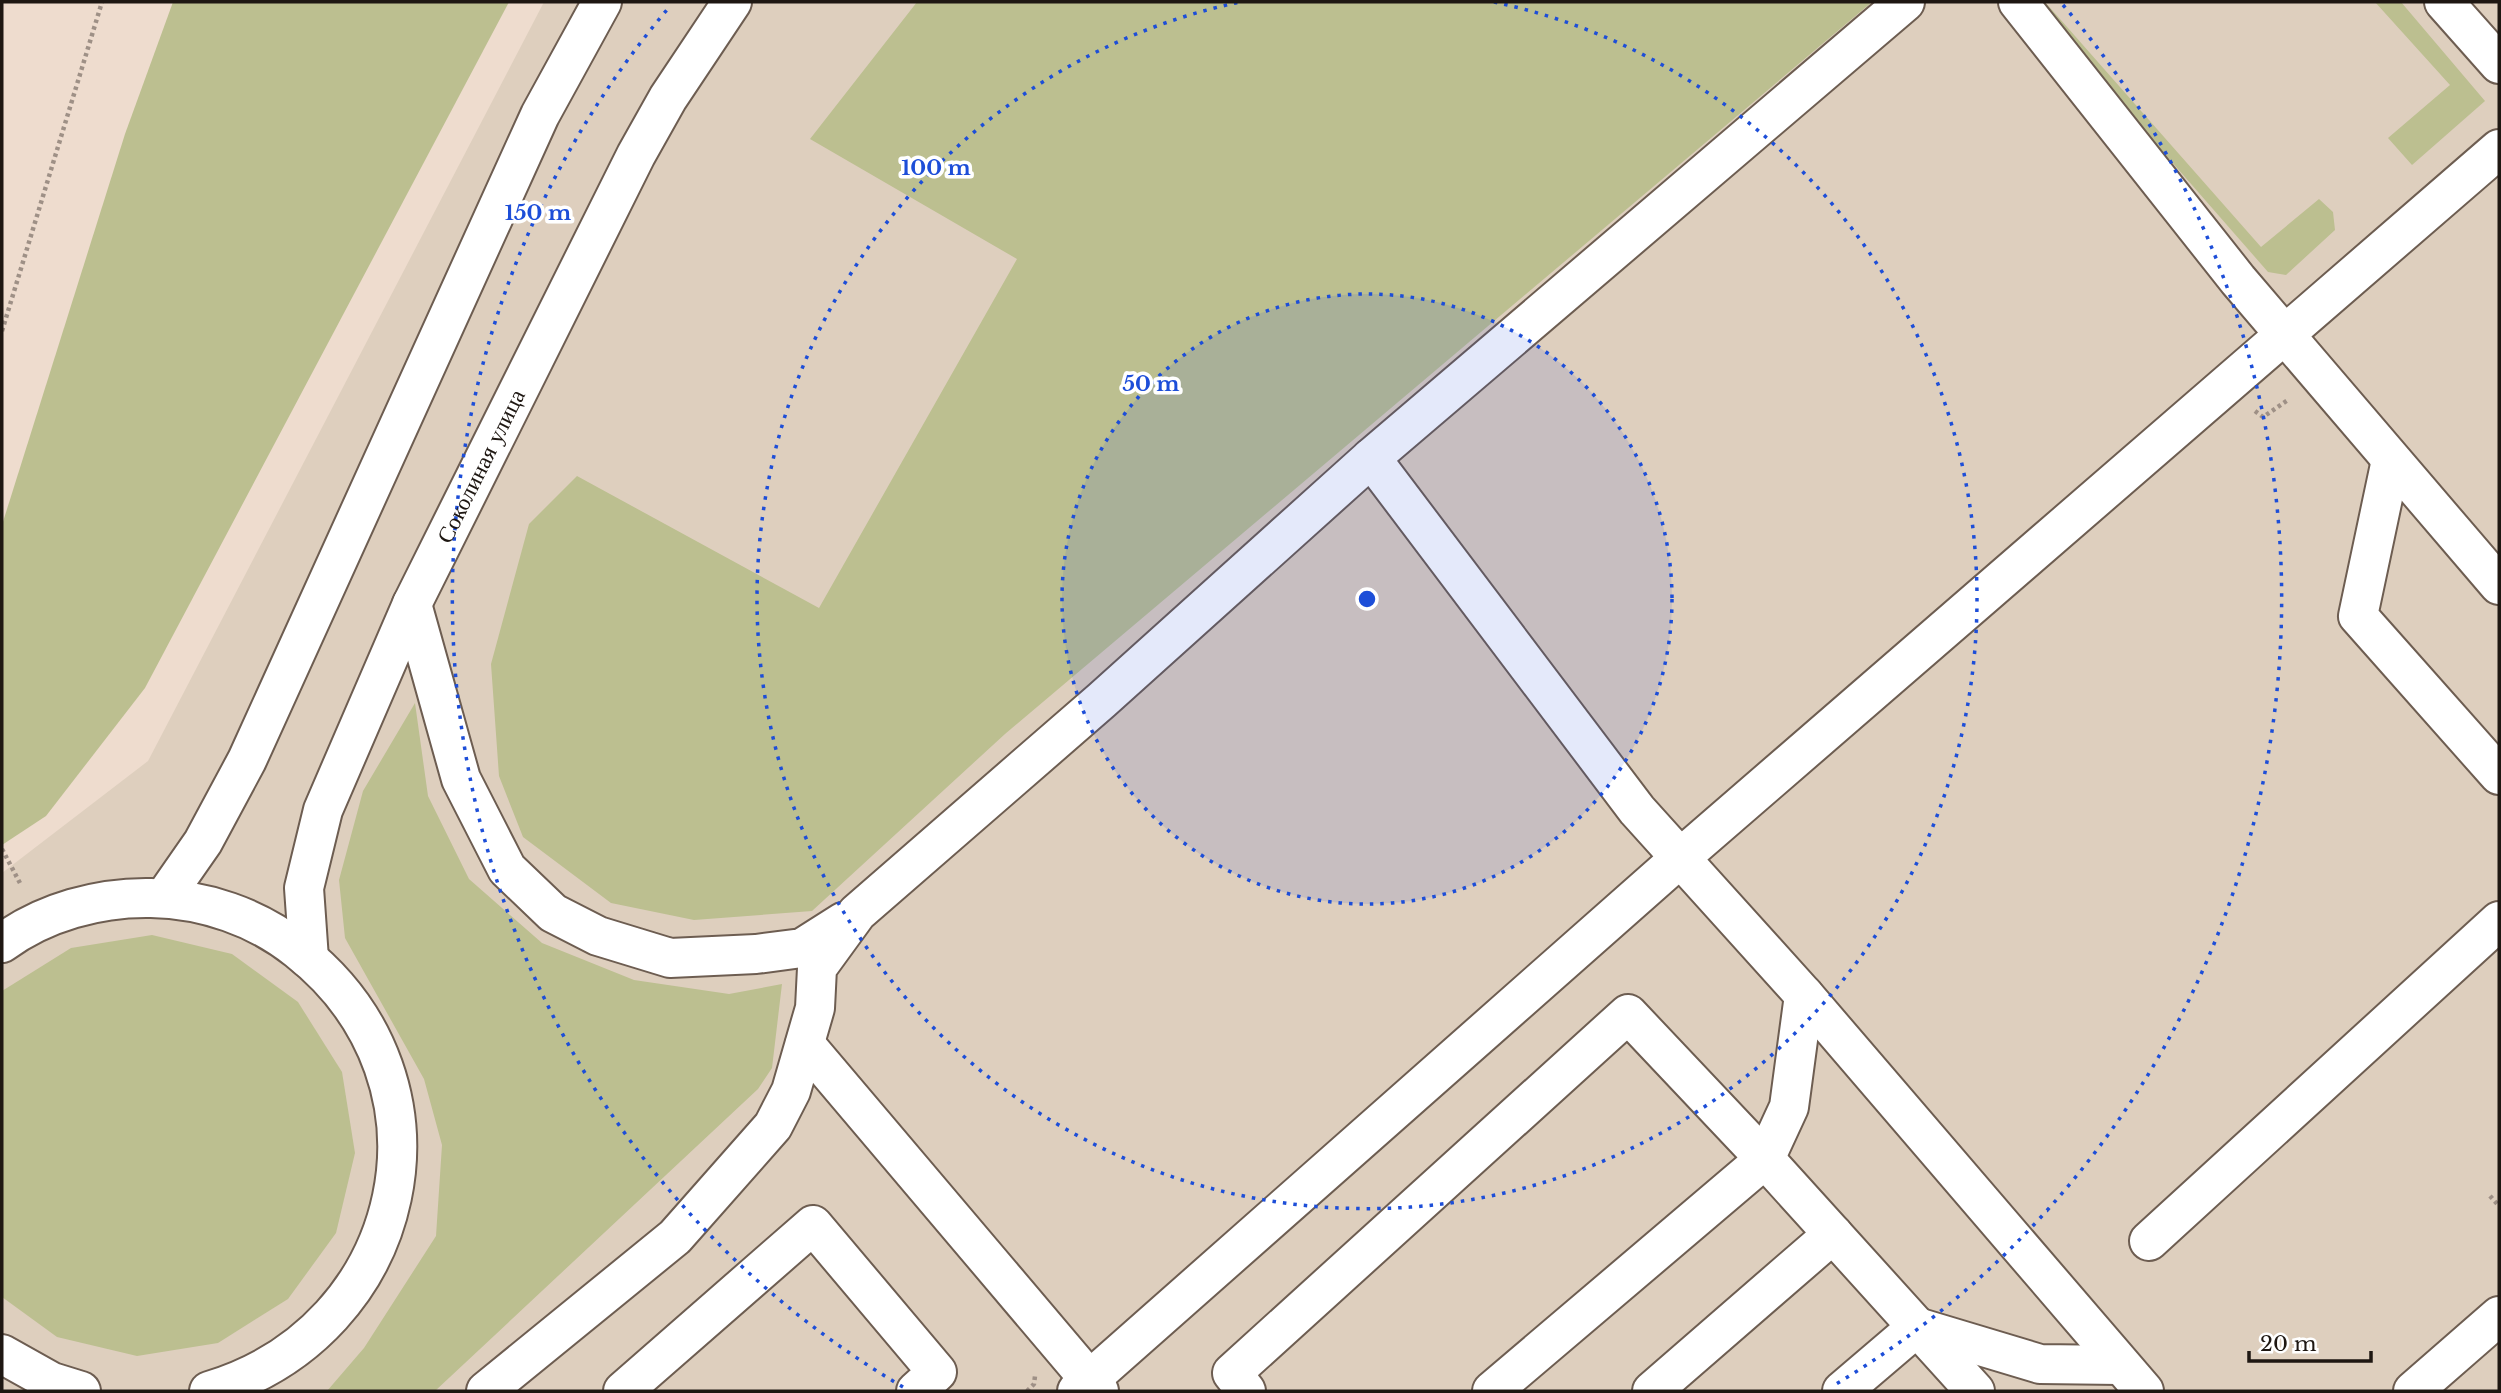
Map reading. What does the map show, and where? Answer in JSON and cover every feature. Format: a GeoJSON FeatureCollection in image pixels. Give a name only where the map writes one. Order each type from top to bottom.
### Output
{"type":"FeatureCollection","features":[{"type":"Feature","properties":{"kind":"street"},"geometry":{"type":"LineString","coordinates":[[164,898],[203,842],[247,760],[540,115],[602,2]]}},
{"type":"Feature","properties":{"kind":"street","name":"Соколиная улица"},"geometry":{"type":"LineString","coordinates":[[309,959],[304,888],[323,810],[412,604],[636,155],[668,98],[732,2]]}},
{"type":"Feature","properties":{"kind":"street"},"geometry":{"type":"LineString","coordinates":[[412,604],[461,779],[507,869],[553,913],[598,936],[670,958],[756,954],[802,948],[857,913],[1102,700],[1371,458],[1905,2]]}},
{"type":"Feature","properties":{"kind":"street"},"geometry":{"type":"LineString","coordinates":[[2018,2],[2284,334],[2499,585]]}},
{"type":"Feature","properties":{"kind":"street"},"geometry":{"type":"LineString","coordinates":[[2444,2],[2499,64]]}},
{"type":"Feature","properties":{"kind":"street"},"geometry":{"type":"LineString","coordinates":[[2469,2],[2499,39]]}},
{"type":"Feature","properties":{"kind":"street"},"geometry":{"type":"LineString","coordinates":[[805,1044],[1088,1388],[1151,1323],[1679,859],[2499,149]]}},
{"type":"Feature","properties":{"kind":"street"},"geometry":{"type":"LineString","coordinates":[[1371,458],[1637,810],[1804,995],[2132,1378]]}},
{"type":"Feature","properties":{"kind":"street"},"geometry":{"type":"LineString","coordinates":[[2391,460],[2358,616],[2499,775]]}},
{"type":"Feature","properties":{"kind":"street"},"geometry":{"type":"LineString","coordinates":[[2,943],[34,923],[85,905],[124,898],[191,901],[242,917],[288,942],[331,980],[356,1012],[376,1048],[389,1087],[397,1148],[390,1209],[368,1266],[333,1316],[311,1338],[269,1367],[209,1391]]}},
{"type":"Feature","properties":{"kind":"street"},"geometry":{"type":"LineString","coordinates":[[486,1391],[675,1237],[773,1126],[791,1091],[805,1044],[815,1008],[817,968],[857,913]]}},
{"type":"Feature","properties":{"kind":"street"},"geometry":{"type":"LineString","coordinates":[[2149,1241],[2499,921]]}},
{"type":"Feature","properties":{"kind":"street"},"geometry":{"type":"LineString","coordinates":[[1492,1391],[1765,1158],[1790,1107],[1804,995]]}},
{"type":"Feature","properties":{"kind":"street"},"geometry":{"type":"LineString","coordinates":[[1246,1391],[1232,1373],[1628,1014],[1765,1158],[1975,1391]]}},
{"type":"Feature","properties":{"kind":"street"},"geometry":{"type":"LineString","coordinates":[[623,1391],[813,1225],[937,1372],[916,1391]]}},
{"type":"Feature","properties":{"kind":"street"},"geometry":{"type":"LineString","coordinates":[[1652,1391],[1833,1234]]}},
{"type":"Feature","properties":{"kind":"street"},"geometry":{"type":"LineString","coordinates":[[2413,1391],[2499,1316]]}},
{"type":"Feature","properties":{"kind":"street"},"geometry":{"type":"LineString","coordinates":[[1917,1327],[2040,1364],[2132,1378]]}},
{"type":"Feature","properties":{"kind":"street"},"geometry":{"type":"LineString","coordinates":[[1842,1391],[1917,1327]]}},
{"type":"Feature","properties":{"kind":"street"},"geometry":{"type":"LineString","coordinates":[[19,1371],[81,1391]]}},
{"type":"Feature","properties":{"kind":"path"},"geometry":{"type":"LineString","coordinates":[[2,331],[102,2]]}},
{"type":"Feature","properties":{"kind":"path"},"geometry":{"type":"LineString","coordinates":[[2,849],[21,885]]}},
{"type":"Feature","properties":{"kind":"path"},"geometry":{"type":"LineString","coordinates":[[2490,1196],[2499,1206]]}},
{"type":"Feature","properties":{"kind":"shaded area"},"geometry":{"type":"Polygon","coordinates":[[[544,2],[2499,2],[2499,1391],[2,1391],[2,873],[148,761],[544,2]]]}},
{"type":"Feature","properties":{"kind":"green space"},"geometry":{"type":"Polygon","coordinates":[[[173,2],[509,2],[145,688],[46,816],[2,845],[2,525],[125,134],[173,2]]]}},
{"type":"Feature","properties":{"kind":"green space"},"geometry":{"type":"Polygon","coordinates":[[[917,2],[1872,2],[1005,734],[812,911],[694,920],[611,903],[523,837],[499,776],[491,664],[529,524],[577,476],[819,608],[1017,259],[810,139],[917,2]]]}},
{"type":"Feature","properties":{"kind":"green space"},"geometry":{"type":"Polygon","coordinates":[[[2032,2],[2045,2],[2261,247],[2319,199],[2333,212],[2335,230],[2286,275],[2268,272],[2032,2]]]}},
{"type":"Feature","properties":{"kind":"green space"},"geometry":{"type":"Polygon","coordinates":[[[2375,2],[2401,2],[2485,101],[2412,165],[2388,138],[2450,85],[2375,2]]]}},
{"type":"Feature","properties":{"kind":"green space"},"geometry":{"type":"Polygon","coordinates":[[[415,703],[428,796],[469,879],[542,943],[634,980],[729,994],[782,984],[772,1068],[758,1089],[435,1391],[327,1391],[364,1348],[436,1236],[442,1145],[424,1079],[345,938],[339,880],[363,791],[415,703]]]}},
{"type":"Feature","properties":{"kind":"green space"},"geometry":{"type":"Polygon","coordinates":[[[152,935],[232,954],[298,1002],[342,1072],[355,1153],[336,1233],[288,1299],[218,1343],[137,1356],[57,1337],[2,1297],[2,991],[71,948],[152,935]]]}}]}
